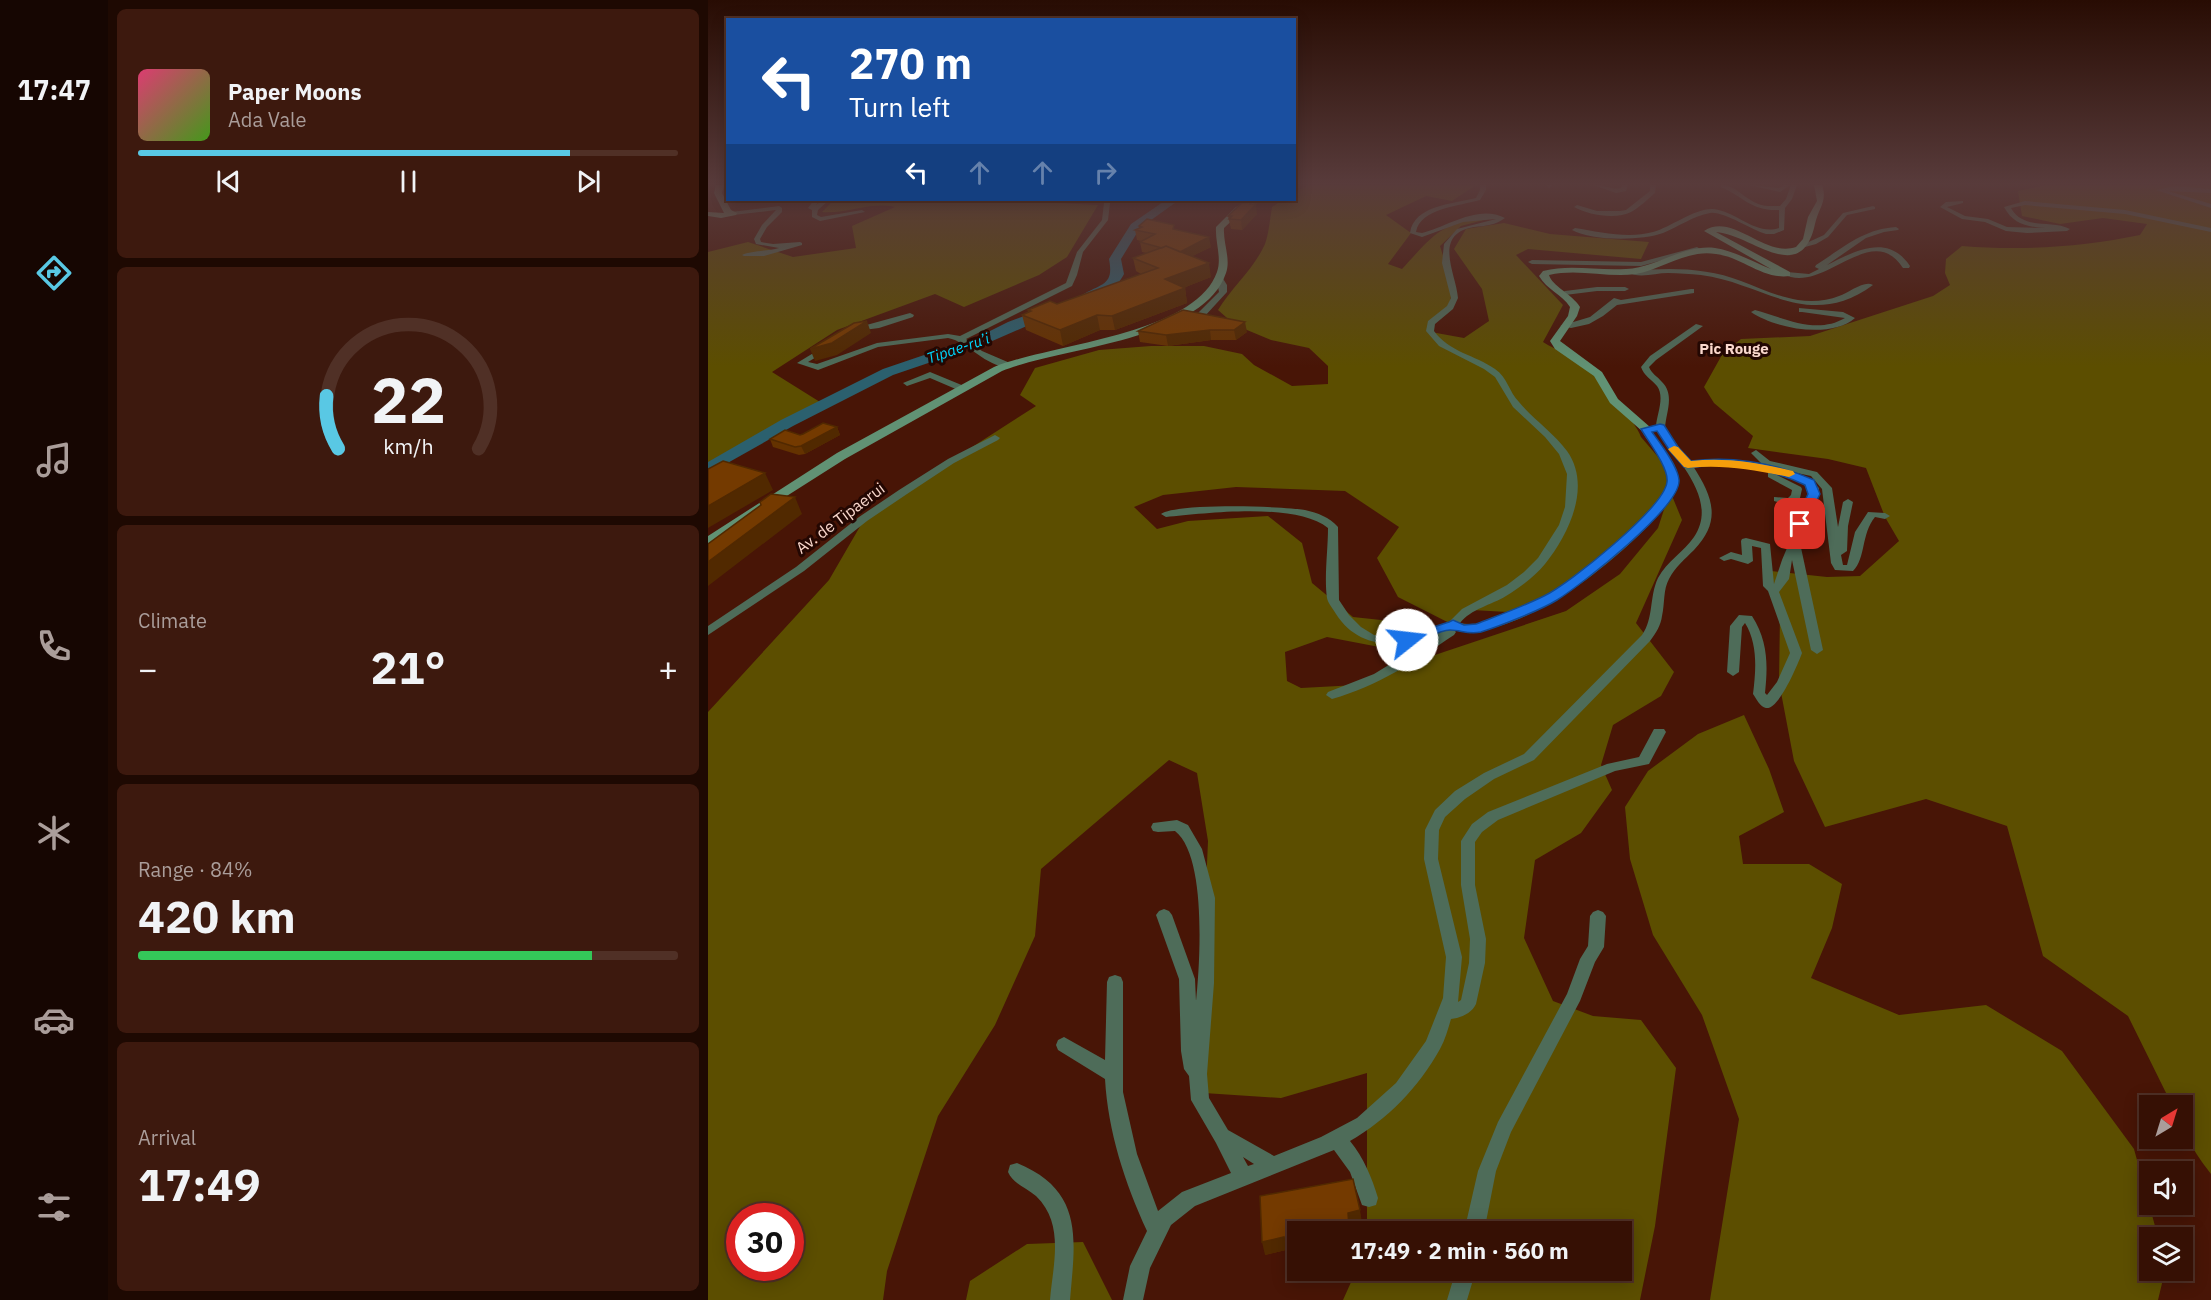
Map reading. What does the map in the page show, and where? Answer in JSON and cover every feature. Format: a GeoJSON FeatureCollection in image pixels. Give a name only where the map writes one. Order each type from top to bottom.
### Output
{"type":"FeatureCollection","features":[{"type":"Feature","properties":{"kind":"street"},"geometry":{"type":"LineString","coordinates":[[746,255],[764,254],[795,246]]}},
{"type":"Feature","properties":{"kind":"street"},"geometry":{"type":"LineString","coordinates":[[965,342],[1069,284],[1076,273],[1082,250],[1086,246]]}},
{"type":"Feature","properties":{"kind":"street"},"geometry":{"type":"LineString","coordinates":[[708,542],[841,456],[961,388],[1007,365],[1040,355],[1137,334],[1202,303],[1220,279],[1224,263],[1219,246]]}},
{"type":"Feature","properties":{"kind":"street"},"geometry":{"type":"LineString","coordinates":[[1332,695],[1345,692],[1391,670],[1455,626],[1457,617],[1531,574],[1547,555],[1566,521],[1570,504],[1572,470],[1553,440],[1515,404],[1504,381],[1495,372],[1440,342],[1430,331],[1431,323],[1454,301],[1455,293],[1446,261],[1447,246]]}},
{"type":"Feature","properties":{"kind":"street"},"geometry":{"type":"LineString","coordinates":[[1735,246],[1790,275],[1817,269],[1846,246]]}},
{"type":"Feature","properties":{"kind":"street"},"geometry":{"type":"LineString","coordinates":[[1765,246],[1788,252],[1803,246]]}},
{"type":"Feature","properties":{"kind":"street"},"geometry":{"type":"LineString","coordinates":[[1532,262],[1641,264],[1706,248],[1780,274],[1810,276],[1855,254],[1880,248],[1900,257],[1906,266]]}},
{"type":"Feature","properties":{"kind":"street"},"geometry":{"type":"LineString","coordinates":[[1631,272],[1657,268],[1690,254],[1716,250]]}},
{"type":"Feature","properties":{"kind":"street"},"geometry":{"type":"LineString","coordinates":[[1166,514],[1256,508],[1302,512],[1323,517],[1333,527],[1333,600],[1358,632],[1372,640],[1391,643],[1455,626],[1464,630],[1478,628],[1550,598],[1581,577],[1648,519],[1670,491],[1673,479],[1646,429],[1614,401],[1598,374],[1559,347],[1555,341],[1558,333],[1575,312],[1573,302],[1565,293],[1546,282],[1544,276],[1546,273],[1559,271],[1694,272],[1744,283],[1758,292],[1792,303],[1828,302],[1849,296],[1869,285]]}},
{"type":"Feature","properties":{"kind":"street"},"geometry":{"type":"LineString","coordinates":[[1725,278],[1756,295],[1784,306],[1812,312],[1844,314],[1851,318],[1833,326],[1801,328],[1755,312]]}},
{"type":"Feature","properties":{"kind":"street"},"geometry":{"type":"LineString","coordinates":[[1200,320],[1200,316],[1223,292],[1224,285],[1220,279]]}},
{"type":"Feature","properties":{"kind":"street"},"geometry":{"type":"LineString","coordinates":[[1565,293],[1596,289],[1625,289]]}},
{"type":"Feature","properties":{"kind":"street"},"geometry":{"type":"LineString","coordinates":[[1564,326],[1577,325],[1616,302],[1691,291]]}},
{"type":"Feature","properties":{"kind":"street"},"geometry":{"type":"LineString","coordinates":[[844,336],[855,330],[910,315]]}},
{"type":"Feature","properties":{"kind":"street"},"geometry":{"type":"LineString","coordinates":[[1132,1300],[1140,1266],[1164,1218],[1189,1199],[1273,1166],[1363,1124],[1402,1089],[1433,1045],[1451,998],[1454,957],[1431,859],[1432,830],[1440,814],[1460,795],[1529,757],[1545,743],[1590,693],[1652,631],[1657,620],[1662,582],[1702,535],[1707,505],[1688,464],[1673,449],[1660,428],[1665,397],[1663,388],[1647,374],[1645,367],[1653,358],[1699,326]]}},
{"type":"Feature","properties":{"kind":"street"},"geometry":{"type":"LineString","coordinates":[[835,342],[801,363],[818,367],[885,344],[948,336],[965,342],[1007,365]]}},
{"type":"Feature","properties":{"kind":"street"},"geometry":{"type":"LineString","coordinates":[[907,383],[930,375],[961,388]]}},
{"type":"Feature","properties":{"kind":"street"},"geometry":{"type":"LineString","coordinates":[[1646,429],[1660,428]]}},
{"type":"Feature","properties":{"kind":"street","name":"Av. de Tipaerui"},"geometry":{"type":"LineString","coordinates":[[708,631],[800,568],[863,519],[903,492],[951,461],[995,438]]}},
{"type":"Feature","properties":{"kind":"street"},"geometry":{"type":"LineString","coordinates":[[1756,453],[1767,463],[1805,470],[1816,475],[1827,488],[1839,568],[1849,569],[1852,566],[1857,533],[1864,522],[1872,514],[1885,516]]}},
{"type":"Feature","properties":{"kind":"street"},"geometry":{"type":"LineString","coordinates":[[1688,464],[1714,461],[1789,470],[1813,477],[1816,475]]}},
{"type":"Feature","properties":{"kind":"street"},"geometry":{"type":"LineString","coordinates":[[1728,463],[1775,477],[1797,489],[1796,496],[1789,502],[1778,499]]}},
{"type":"Feature","properties":{"kind":"street"},"geometry":{"type":"LineString","coordinates":[[1773,469],[1803,479],[1814,488],[1810,505],[1786,560],[1783,579],[1777,589],[1773,590]]}},
{"type":"Feature","properties":{"kind":"street"},"geometry":{"type":"LineString","coordinates":[[1836,553],[1842,551],[1844,547],[1843,526],[1848,502]]}},
{"type":"Feature","properties":{"kind":"street"},"geometry":{"type":"LineString","coordinates":[[1724,558],[1731,555],[1748,561],[1746,541],[1764,544],[1767,551],[1769,586],[1773,590],[1796,653],[1783,683],[1767,704],[1759,694],[1762,656],[1760,642],[1748,619],[1743,618],[1736,626],[1733,672]]}},
{"type":"Feature","properties":{"kind":"street"},"geometry":{"type":"LineString","coordinates":[[1794,542],[1817,650]]}},
{"type":"Feature","properties":{"kind":"street"},"geometry":{"type":"LineString","coordinates":[[1446,1012],[1457,1011],[1468,1004],[1477,963],[1478,939],[1468,885],[1467,856],[1468,841],[1477,828],[1493,816],[1612,767],[1644,761],[1659,732]]}},
{"type":"Feature","properties":{"kind":"street"},"geometry":{"type":"LineString","coordinates":[[1158,827],[1177,825],[1189,838],[1195,849],[1207,898],[1206,983],[1198,1074],[1200,1100]]}},
{"type":"Feature","properties":{"kind":"street"},"geometry":{"type":"LineString","coordinates":[[1164,915],[1187,979],[1190,1052],[1200,1100],[1222,1136],[1243,1178]]}},
{"type":"Feature","properties":{"kind":"street"},"geometry":{"type":"LineString","coordinates":[[1476,1221],[1487,1171],[1504,1128],[1574,996],[1588,959],[1596,947],[1598,916]]}},
{"type":"Feature","properties":{"kind":"street"},"geometry":{"type":"LineString","coordinates":[[1115,982],[1113,1075],[1120,1125],[1142,1194],[1157,1230]]}},
{"type":"Feature","properties":{"kind":"street"},"geometry":{"type":"LineString","coordinates":[[1065,1045],[1113,1075]]}},
{"type":"Feature","properties":{"kind":"street"},"geometry":{"type":"LineString","coordinates":[[1222,1136],[1273,1166]]}},
{"type":"Feature","properties":{"kind":"street"},"geometry":{"type":"LineString","coordinates":[[1335,1139],[1344,1147],[1360,1170],[1369,1198]]}},
{"type":"Feature","properties":{"kind":"street"},"geometry":{"type":"LineString","coordinates":[[1017,1172],[1047,1191],[1060,1209],[1064,1233],[1060,1300]]}},
{"type":"Feature","properties":{"kind":"street"},"geometry":{"type":"LineString","coordinates":[[1457,1300],[1463,1281]]}},
{"type":"Feature","properties":{"kind":"shaded area"},"geometry":{"type":"Polygon","coordinates":[[[733,246],[759,246],[793,257],[856,248],[856,246],[1074,246],[1067,257],[1039,275],[964,307],[935,294],[837,330],[772,372],[828,407],[741,450],[708,471],[708,252],[733,246]]]}},
{"type":"Feature","properties":{"kind":"shaded area"},"geometry":{"type":"Polygon","coordinates":[[[1264,246],[1402,246],[1388,264],[1402,269],[1423,246],[1440,246],[1452,284],[1450,307],[1429,327],[1431,332],[1464,338],[1489,321],[1482,289],[1454,249],[1456,246],[1647,246],[1641,259],[1528,249],[1516,255],[1563,305],[1543,342],[1581,363],[1598,379],[1665,465],[1673,486],[1647,519],[1592,567],[1525,613],[1472,610],[1457,621],[1471,634],[1398,597],[1377,558],[1399,527],[1345,491],[1236,487],[1163,495],[1134,507],[1157,529],[1188,521],[1268,516],[1302,543],[1312,583],[1353,617],[1409,623],[1395,650],[1327,637],[1285,652],[1287,681],[1301,688],[1357,685],[1408,664],[1566,611],[1620,574],[1658,528],[1670,491],[1682,520],[1636,623],[1674,672],[1661,696],[1613,725],[1601,765],[1612,790],[1581,833],[1535,860],[1524,938],[1553,1001],[1593,1016],[1641,1020],[1676,1068],[1655,1226],[1640,1300],[1343,1300],[1352,1281],[1632,1281],[1632,1221],[1367,1221],[1367,1073],[1281,1098],[1204,1093],[1203,955],[1208,841],[1197,773],[1169,760],[1041,869],[1035,936],[995,1025],[938,1116],[887,1271],[883,1300],[708,1300],[708,712],[829,580],[862,523],[921,480],[1036,406],[1020,395],[1035,368],[1099,350],[1151,346],[1204,346],[1242,354],[1254,365],[1292,386],[1328,384],[1328,366],[1309,348],[1271,340],[1235,325],[1218,310],[1249,270],[1264,246]]]}},
{"type":"Feature","properties":{"kind":"shaded area"},"geometry":{"type":"Polygon","coordinates":[[[1962,246],[2029,248],[2064,246],[2211,246],[2211,1174],[2193,1148],[2193,1095],[2167,1095],[2128,1016],[2043,956],[2007,826],[1926,799],[1825,827],[1794,761],[1779,682],[1780,613],[1771,571],[1827,577],[1860,576],[1899,541],[1885,517],[1866,468],[1828,459],[1748,448],[1753,436],[1714,403],[1704,387],[1723,353],[1741,339],[1810,336],[1933,296],[1950,285],[1945,273],[1946,259],[1962,246]]]}},
{"type":"Feature","properties":{"kind":"shaded area"},"geometry":{"type":"Polygon","coordinates":[[[1744,715],[1769,769],[1784,812],[1739,836],[1743,864],[1809,864],[1842,884],[1832,928],[1811,978],[1899,1015],[1986,1005],[2062,1051],[2134,1149],[2139,1167],[2139,1215],[2152,1215],[2155,1227],[2139,1227],[2139,1281],[2163,1281],[2158,1300],[1710,1300],[1739,1119],[1702,1015],[1653,935],[1630,859],[1625,807],[1648,771],[1698,734],[1744,715]]]}},
{"type":"Feature","properties":{"kind":"shaded area"},"geometry":{"type":"Polygon","coordinates":[[[1083,1242],[1112,1300],[966,1300],[970,1281],[1027,1244],[1083,1242]]]}},
{"type":"Feature","properties":{"kind":"building"},"geometry":{"type":"Polygon","coordinates":[[[1153,246],[1192,246],[1180,252],[1166,246],[1162,248],[1153,246]]]}},
{"type":"Feature","properties":{"kind":"building"},"geometry":{"type":"Polygon","coordinates":[[[1166,246],[1209,263],[1165,279],[1185,288],[1112,316],[1097,315],[1060,330],[1022,315],[1050,301],[1057,304],[1158,268],[1133,258],[1166,246]]]}},
{"type":"Feature","properties":{"kind":"building"},"geometry":{"type":"Polygon","coordinates":[[[1183,310],[1245,322],[1234,330],[1166,335],[1138,331],[1183,310]]]}},
{"type":"Feature","properties":{"kind":"building"},"geometry":{"type":"Polygon","coordinates":[[[867,321],[832,343],[810,349],[854,323],[867,321]]]}},
{"type":"Feature","properties":{"kind":"building"},"geometry":{"type":"Polygon","coordinates":[[[823,423],[837,427],[801,446],[795,447],[770,439],[785,430],[800,435],[823,423]]]}},
{"type":"Feature","properties":{"kind":"building"},"geometry":{"type":"Polygon","coordinates":[[[723,461],[765,473],[708,506],[708,469],[723,461]]]}},
{"type":"Feature","properties":{"kind":"building"},"geometry":{"type":"Polygon","coordinates":[[[771,494],[795,497],[708,562],[708,544],[761,505],[760,502],[771,494]]]}},
{"type":"Feature","properties":{"kind":"building"},"geometry":{"type":"Polygon","coordinates":[[[1353,1179],[1360,1210],[1348,1213],[1349,1221],[1287,1221],[1287,1241],[1284,1237],[1262,1242],[1260,1196],[1353,1179]]]}},
{"type":"Feature","properties":{"kind":"waterway","name":"Tipae-ru’i"},"geometry":{"type":"LineString","coordinates":[[1087,298],[1114,282],[1118,274],[1115,259],[1123,246]]}},
{"type":"Feature","properties":{"kind":"waterway","name":"Tipae-ru’i"},"geometry":{"type":"LineString","coordinates":[[708,469],[787,423],[888,372],[985,339],[1049,311]]}},
{"type":"Feature","properties":{"kind":"slow traffic"},"geometry":{"type":"LineString","coordinates":[[1674,449],[1688,464],[1714,461],[1773,469],[1789,474]]}},
{"type":"Feature","properties":{"kind":"district","name":"Pic Rouge"},"geometry":{"type":"Point","coordinates":[1734,348]}},
{"type":"Feature","properties":{"kind":"route"},"geometry":{"type":"LineString","coordinates":[[1407,640],[1453,625],[1464,630],[1478,628],[1550,598],[1581,577],[1648,519],[1666,498],[1673,479],[1646,429],[1660,428],[1673,449],[1688,464],[1714,461],[1744,464],[1773,469],[1810,483],[1814,488],[1814,494],[1800,524]]}}]}
